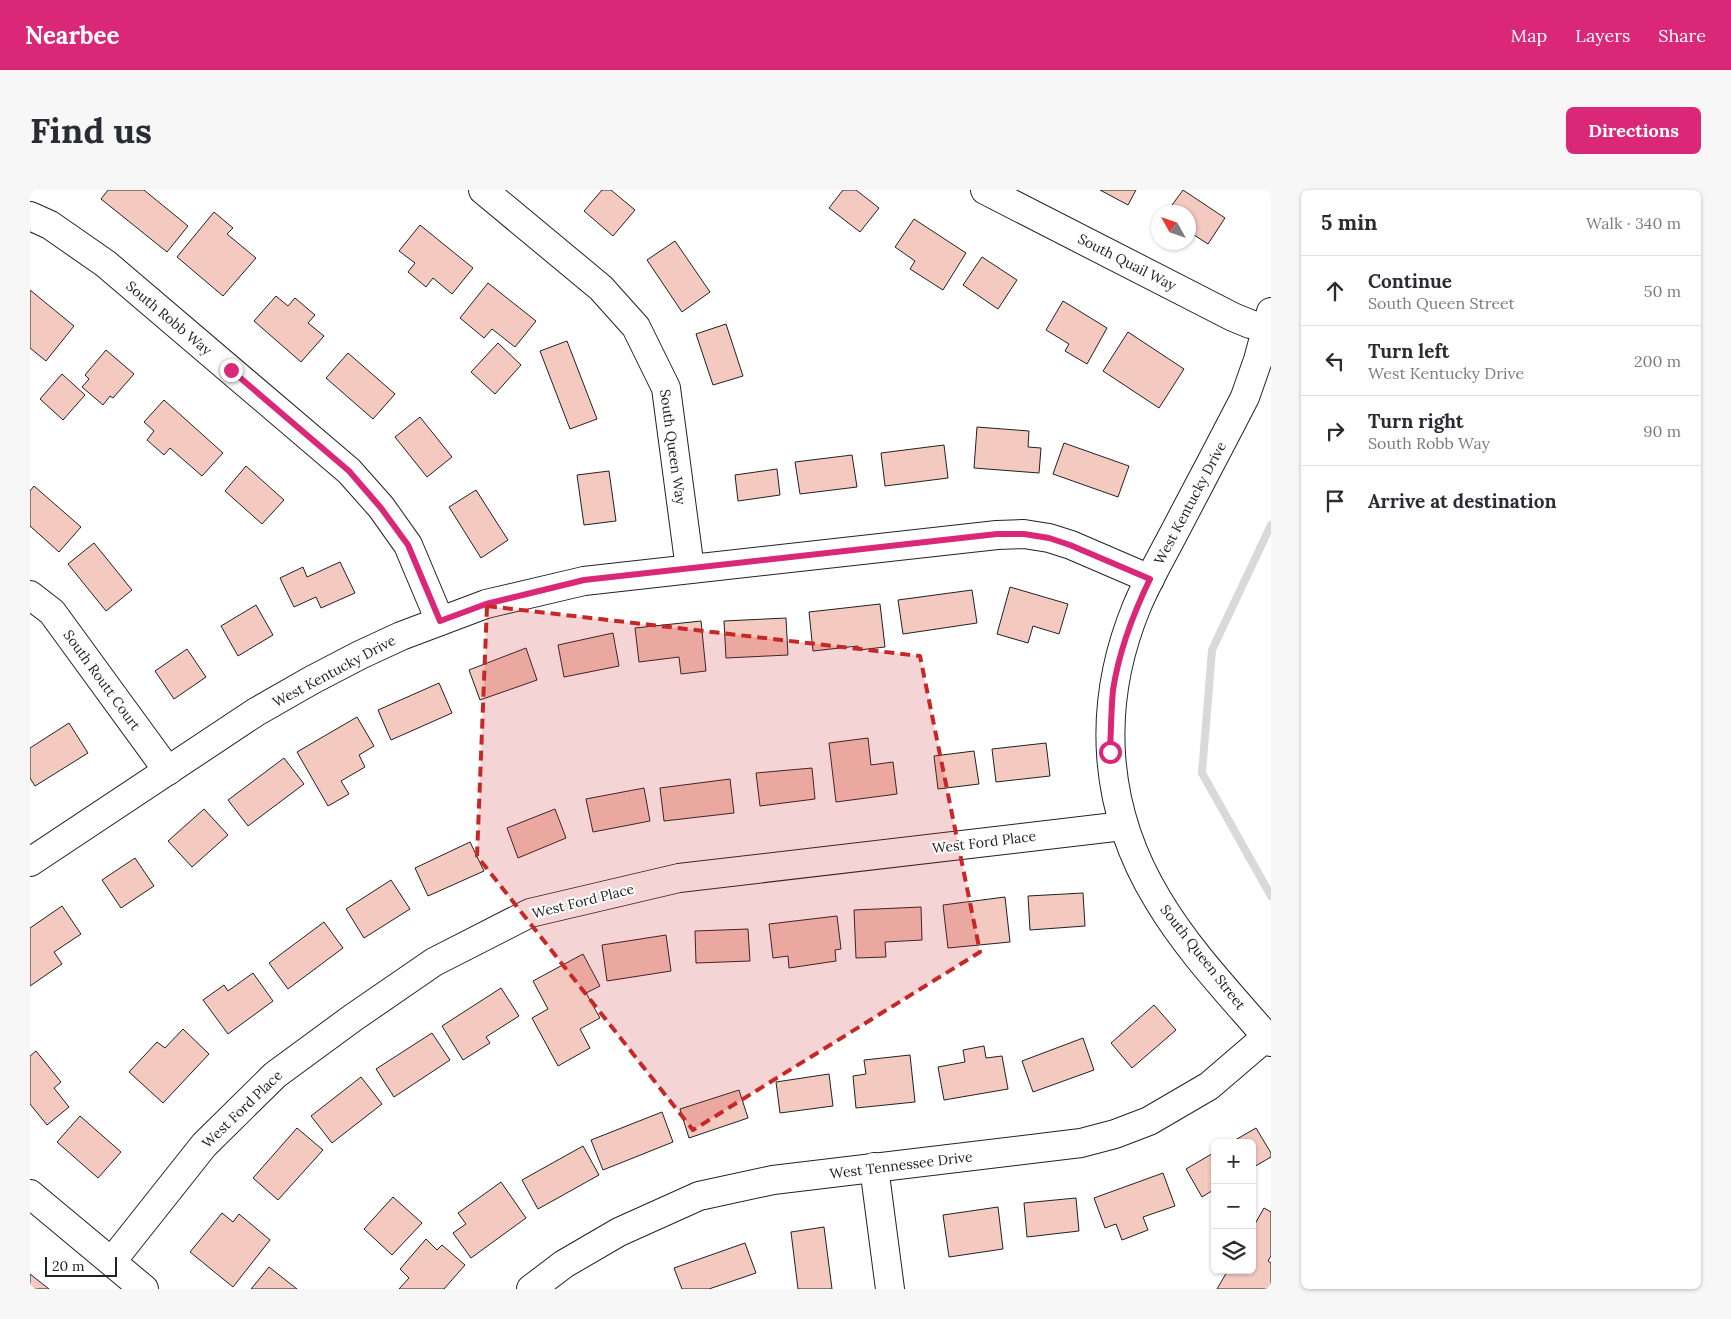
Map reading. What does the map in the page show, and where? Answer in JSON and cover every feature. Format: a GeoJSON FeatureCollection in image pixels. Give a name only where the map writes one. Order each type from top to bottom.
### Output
{"type":"FeatureCollection","features":[{"type":"Feature","properties":{"kind":"street","name":"South Queen Way"},"geometry":{"type":"LineString","coordinates":[[482,190],[601,288],[636,326],[666,388],[690,569]]}},
{"type":"Feature","properties":{"kind":"street","name":"South Quail Way"},"geometry":{"type":"LineString","coordinates":[[985,190],[1233,317],[1270,323]]}},
{"type":"Feature","properties":{"kind":"street","name":"South Robb Way"},"geometry":{"type":"LineString","coordinates":[[30,216],[50,225],[106,264],[349,471],[381,508],[408,545],[440,621]]}},
{"type":"Feature","properties":{"kind":"street","name":"West Kentucky Drive"},"geometry":{"type":"LineString","coordinates":[[30,862],[256,712],[312,680],[360,654],[401,636],[486,604],[584,580],[997,534],[1024,534],[1049,538],[1150,579],[1245,397],[1270,323]]}},
{"type":"Feature","properties":{"kind":"street","name":"South Queen Street"},"geometry":{"type":"LineString","coordinates":[[1150,579],[1137,606],[1128,632],[1119,662],[1114,690],[1110,752],[1116,800],[1123,826],[1148,882],[1172,921],[1214,976],[1269,1039]]}},
{"type":"Feature","properties":{"kind":"street","name":"South Routt Court"},"geometry":{"type":"LineString","coordinates":[[30,595],[52,612],[168,771]]}},
{"type":"Feature","properties":{"kind":"street","name":"West Ford Place"},"geometry":{"type":"LineString","coordinates":[[112,1261],[204,1146],[275,1075],[354,1017],[434,962],[530,913],[678,878],[1123,826]]}},
{"type":"Feature","properties":{"kind":"street","name":"West Tennessee Drive"},"geometry":{"type":"LineString","coordinates":[[531,1289],[564,1264],[619,1232],[699,1196],[773,1180],[1081,1144],[1115,1134],[1148,1121],[1209,1086],[1269,1039]]}},
{"type":"Feature","properties":{"kind":"street"},"geometry":{"type":"LineString","coordinates":[[874,1168],[890,1289]]}},
{"type":"Feature","properties":{"kind":"street"},"geometry":{"type":"LineString","coordinates":[[30,1194],[144,1289]]}},
{"type":"Feature","properties":{"kind":"highlighted area"},"geometry":{"type":"Polygon","coordinates":[[[487,606],[920,656],[980,952],[693,1130],[477,856],[487,606]]]}},
{"type":"Feature","properties":{"kind":"building"},"geometry":{"type":"Polygon","coordinates":[[[108,190],[144,190],[188,226],[167,252],[101,199],[108,190]]]}},
{"type":"Feature","properties":{"kind":"building"},"geometry":{"type":"Polygon","coordinates":[[[602,190],[611,190],[635,210],[613,236],[584,211],[602,190]]]}},
{"type":"Feature","properties":{"kind":"building"},"geometry":{"type":"Polygon","coordinates":[[[843,190],[856,190],[879,208],[860,232],[829,208],[843,190]]]}},
{"type":"Feature","properties":{"kind":"building"},"geometry":{"type":"Polygon","coordinates":[[[1100,190],[1136,190],[1128,205],[1100,190]]]}},
{"type":"Feature","properties":{"kind":"building"},"geometry":{"type":"Polygon","coordinates":[[[1183,190],[1225,218],[1208,244],[1196,236],[1196,205],[1172,205],[1183,190]]]}},
{"type":"Feature","properties":{"kind":"building"},"geometry":{"type":"Polygon","coordinates":[[[214,212],[233,228],[227,234],[256,258],[223,296],[177,257],[214,212]]]}},
{"type":"Feature","properties":{"kind":"building"},"geometry":{"type":"Polygon","coordinates":[[[914,219],[966,253],[943,290],[910,269],[915,261],[895,247],[914,219]]]}},
{"type":"Feature","properties":{"kind":"building"},"geometry":{"type":"Polygon","coordinates":[[[420,225],[473,268],[452,294],[433,278],[426,287],[408,272],[415,263],[399,251],[420,225]]]}},
{"type":"Feature","properties":{"kind":"building"},"geometry":{"type":"Polygon","coordinates":[[[675,241],[710,292],[682,312],[647,260],[675,241]]]}},
{"type":"Feature","properties":{"kind":"building"},"geometry":{"type":"Polygon","coordinates":[[[982,257],[1017,280],[998,309],[963,285],[982,257]]]}},
{"type":"Feature","properties":{"kind":"building"},"geometry":{"type":"Polygon","coordinates":[[[488,283],[536,321],[515,347],[492,329],[484,338],[460,318],[488,283]]]}},
{"type":"Feature","properties":{"kind":"building"},"geometry":{"type":"Polygon","coordinates":[[[30,290],[74,326],[46,361],[30,348],[30,290]]]}},
{"type":"Feature","properties":{"kind":"building"},"geometry":{"type":"Polygon","coordinates":[[[276,296],[288,306],[295,298],[315,315],[308,323],[324,336],[301,362],[254,321],[276,296]]]}},
{"type":"Feature","properties":{"kind":"building"},"geometry":{"type":"Polygon","coordinates":[[[1063,301],[1107,328],[1087,364],[1065,351],[1069,344],[1046,330],[1063,301]]]}},
{"type":"Feature","properties":{"kind":"building"},"geometry":{"type":"Polygon","coordinates":[[[726,324],[743,376],[713,385],[696,334],[726,324]]]}},
{"type":"Feature","properties":{"kind":"building"},"geometry":{"type":"Polygon","coordinates":[[[1128,332],[1184,369],[1159,408],[1103,371],[1128,332]]]}},
{"type":"Feature","properties":{"kind":"building"},"geometry":{"type":"Polygon","coordinates":[[[567,341],[597,419],[570,429],[540,351],[567,341]]]}},
{"type":"Feature","properties":{"kind":"building"},"geometry":{"type":"Polygon","coordinates":[[[498,343],[521,365],[495,394],[471,372],[498,343]]]}},
{"type":"Feature","properties":{"kind":"building"},"geometry":{"type":"Polygon","coordinates":[[[106,350],[134,374],[113,398],[110,396],[103,405],[82,387],[89,379],[85,375],[106,350]]]}},
{"type":"Feature","properties":{"kind":"building"},"geometry":{"type":"Polygon","coordinates":[[[348,353],[395,394],[373,419],[326,378],[348,353]]]}},
{"type":"Feature","properties":{"kind":"building"},"geometry":{"type":"Polygon","coordinates":[[[62,374],[85,395],[63,420],[40,399],[62,374]]]}},
{"type":"Feature","properties":{"kind":"building"},"geometry":{"type":"Polygon","coordinates":[[[164,400],[223,453],[202,476],[170,448],[164,455],[147,440],[154,431],[144,422],[164,400]]]}},
{"type":"Feature","properties":{"kind":"building"},"geometry":{"type":"Polygon","coordinates":[[[420,417],[452,457],[427,477],[395,437],[420,417]]]}},
{"type":"Feature","properties":{"kind":"building"},"geometry":{"type":"Polygon","coordinates":[[[977,427],[1029,431],[1028,447],[1041,448],[1039,473],[974,468],[977,427]]]}},
{"type":"Feature","properties":{"kind":"building"},"geometry":{"type":"Polygon","coordinates":[[[1064,443],[1129,466],[1118,497],[1053,474],[1064,443]]]}},
{"type":"Feature","properties":{"kind":"building"},"geometry":{"type":"Polygon","coordinates":[[[944,445],[948,478],[885,486],[881,453],[944,445]]]}},
{"type":"Feature","properties":{"kind":"building"},"geometry":{"type":"Polygon","coordinates":[[[852,455],[857,487],[800,494],[795,462],[852,455]]]}},
{"type":"Feature","properties":{"kind":"building"},"geometry":{"type":"Polygon","coordinates":[[[246,466],[284,500],[262,524],[225,491],[246,466]]]}},
{"type":"Feature","properties":{"kind":"building"},"geometry":{"type":"Polygon","coordinates":[[[777,469],[780,495],[738,501],[735,475],[777,469]]]}},
{"type":"Feature","properties":{"kind":"building"},"geometry":{"type":"Polygon","coordinates":[[[609,471],[616,521],[584,525],[577,475],[609,471]]]}},
{"type":"Feature","properties":{"kind":"building"},"geometry":{"type":"Polygon","coordinates":[[[34,486],[81,527],[59,552],[30,526],[30,491],[34,486]]]}},
{"type":"Feature","properties":{"kind":"building"},"geometry":{"type":"Polygon","coordinates":[[[476,490],[508,540],[481,558],[449,507],[476,490]]]}},
{"type":"Feature","properties":{"kind":"building"},"geometry":{"type":"Polygon","coordinates":[[[94,543],[132,590],[106,611],[68,564],[94,543]]]}},
{"type":"Feature","properties":{"kind":"building"},"geometry":{"type":"Polygon","coordinates":[[[340,562],[355,593],[321,608],[316,597],[294,607],[280,578],[303,567],[307,577],[340,562]]]}},
{"type":"Feature","properties":{"kind":"building"},"geometry":{"type":"Polygon","coordinates":[[[1010,587],[1068,604],[1059,634],[1033,626],[1028,643],[997,634],[1010,587]]]}},
{"type":"Feature","properties":{"kind":"building"},"geometry":{"type":"Polygon","coordinates":[[[972,590],[977,623],[903,634],[898,600],[972,590]]]}},
{"type":"Feature","properties":{"kind":"building"},"geometry":{"type":"Polygon","coordinates":[[[880,604],[885,647],[859,650],[858,646],[813,651],[809,612],[880,604]]]}},
{"type":"Feature","properties":{"kind":"building"},"geometry":{"type":"Polygon","coordinates":[[[256,605],[273,635],[238,656],[221,626],[256,605]]]}},
{"type":"Feature","properties":{"kind":"building"},"geometry":{"type":"Polygon","coordinates":[[[786,618],[788,655],[726,658],[724,621],[786,618]]]}},
{"type":"Feature","properties":{"kind":"building"},"geometry":{"type":"Polygon","coordinates":[[[701,621],[706,671],[681,674],[679,657],[639,662],[635,628],[701,621]]]}},
{"type":"Feature","properties":{"kind":"building"},"geometry":{"type":"Polygon","coordinates":[[[613,633],[619,666],[564,677],[558,645],[613,633]]]}},
{"type":"Feature","properties":{"kind":"building"},"geometry":{"type":"Polygon","coordinates":[[[526,648],[537,680],[480,700],[469,670],[526,648]]]}},
{"type":"Feature","properties":{"kind":"building"},"geometry":{"type":"Polygon","coordinates":[[[187,649],[206,677],[174,699],[155,671],[187,649]]]}},
{"type":"Feature","properties":{"kind":"building"},"geometry":{"type":"Polygon","coordinates":[[[439,683],[452,713],[391,740],[378,710],[439,683]]]}},
{"type":"Feature","properties":{"kind":"building"},"geometry":{"type":"Polygon","coordinates":[[[357,717],[374,746],[359,755],[365,767],[341,781],[349,794],[328,806],[297,752],[357,717]]]}},
{"type":"Feature","properties":{"kind":"building"},"geometry":{"type":"Polygon","coordinates":[[[69,723],[88,753],[35,786],[30,778],[30,748],[69,723]]]}},
{"type":"Feature","properties":{"kind":"building"},"geometry":{"type":"Polygon","coordinates":[[[868,738],[871,765],[893,762],[897,794],[836,802],[829,743],[868,738]]]}},
{"type":"Feature","properties":{"kind":"building"},"geometry":{"type":"Polygon","coordinates":[[[1046,743],[1050,776],[996,782],[992,749],[1046,743]]]}},
{"type":"Feature","properties":{"kind":"building"},"geometry":{"type":"Polygon","coordinates":[[[974,751],[979,784],[938,789],[934,756],[974,751]]]}},
{"type":"Feature","properties":{"kind":"building"},"geometry":{"type":"Polygon","coordinates":[[[284,758],[304,784],[248,826],[228,800],[284,758]]]}},
{"type":"Feature","properties":{"kind":"building"},"geometry":{"type":"Polygon","coordinates":[[[812,768],[815,799],[760,806],[756,773],[812,768]]]}},
{"type":"Feature","properties":{"kind":"building"},"geometry":{"type":"Polygon","coordinates":[[[730,779],[734,813],[664,821],[660,788],[730,779]]]}},
{"type":"Feature","properties":{"kind":"building"},"geometry":{"type":"Polygon","coordinates":[[[644,788],[650,821],[593,832],[586,799],[644,788]]]}},
{"type":"Feature","properties":{"kind":"building"},"geometry":{"type":"Polygon","coordinates":[[[204,809],[228,835],[192,867],[168,841],[204,809]]]}},
{"type":"Feature","properties":{"kind":"building"},"geometry":{"type":"Polygon","coordinates":[[[555,809],[566,838],[518,858],[507,828],[555,809]]]}},
{"type":"Feature","properties":{"kind":"building"},"geometry":{"type":"Polygon","coordinates":[[[470,842],[484,871],[428,896],[415,868],[470,842]]]}},
{"type":"Feature","properties":{"kind":"building"},"geometry":{"type":"Polygon","coordinates":[[[135,858],[154,886],[121,908],[102,880],[135,858]]]}},
{"type":"Feature","properties":{"kind":"building"},"geometry":{"type":"Polygon","coordinates":[[[391,880],[410,909],[364,938],[346,909],[391,880]]]}},
{"type":"Feature","properties":{"kind":"building"},"geometry":{"type":"Polygon","coordinates":[[[1083,893],[1085,926],[1030,930],[1028,896],[1083,893]]]}},
{"type":"Feature","properties":{"kind":"building"},"geometry":{"type":"Polygon","coordinates":[[[1005,897],[1010,942],[948,948],[943,905],[1005,897]]]}},
{"type":"Feature","properties":{"kind":"building"},"geometry":{"type":"Polygon","coordinates":[[[62,906],[81,934],[54,952],[62,964],[30,986],[30,928],[62,906]]]}},
{"type":"Feature","properties":{"kind":"building"},"geometry":{"type":"Polygon","coordinates":[[[921,907],[922,940],[885,942],[886,957],[856,958],[854,910],[921,907]]]}},
{"type":"Feature","properties":{"kind":"building"},"geometry":{"type":"Polygon","coordinates":[[[837,916],[841,949],[835,950],[836,961],[789,968],[788,956],[773,958],[769,924],[837,916]]]}},
{"type":"Feature","properties":{"kind":"building"},"geometry":{"type":"Polygon","coordinates":[[[324,922],[343,948],[288,989],[269,963],[324,922]]]}},
{"type":"Feature","properties":{"kind":"building"},"geometry":{"type":"Polygon","coordinates":[[[748,929],[750,961],[696,963],[695,931],[748,929]]]}},
{"type":"Feature","properties":{"kind":"building"},"geometry":{"type":"Polygon","coordinates":[[[666,935],[671,971],[607,981],[602,945],[666,935]]]}},
{"type":"Feature","properties":{"kind":"building"},"geometry":{"type":"Polygon","coordinates":[[[583,954],[600,986],[586,993],[600,1018],[580,1029],[590,1048],[558,1066],[532,1018],[548,1009],[533,981],[583,954]]]}},
{"type":"Feature","properties":{"kind":"building"},"geometry":{"type":"Polygon","coordinates":[[[253,973],[273,1001],[228,1034],[203,1000],[224,985],[228,991],[253,973]]]}},
{"type":"Feature","properties":{"kind":"building"},"geometry":{"type":"Polygon","coordinates":[[[501,988],[519,1016],[486,1037],[490,1043],[463,1060],[442,1026],[501,988]]]}},
{"type":"Feature","properties":{"kind":"building"},"geometry":{"type":"Polygon","coordinates":[[[1154,1005],[1176,1030],[1132,1068],[1111,1043],[1154,1005]]]}},
{"type":"Feature","properties":{"kind":"building"},"geometry":{"type":"Polygon","coordinates":[[[183,1029],[209,1054],[163,1103],[129,1072],[157,1042],[165,1048],[183,1029]]]}},
{"type":"Feature","properties":{"kind":"building"},"geometry":{"type":"Polygon","coordinates":[[[432,1033],[450,1060],[394,1097],[376,1069],[432,1033]]]}},
{"type":"Feature","properties":{"kind":"building"},"geometry":{"type":"Polygon","coordinates":[[[1083,1038],[1094,1070],[1033,1092],[1022,1061],[1083,1038]]]}},
{"type":"Feature","properties":{"kind":"building"},"geometry":{"type":"Polygon","coordinates":[[[984,1046],[986,1058],[1002,1056],[1008,1089],[944,1100],[938,1067],[965,1062],[963,1050],[984,1046]]]}},
{"type":"Feature","properties":{"kind":"building"},"geometry":{"type":"Polygon","coordinates":[[[36,1051],[61,1082],[54,1088],[69,1107],[47,1125],[30,1104],[30,1056],[36,1051]]]}},
{"type":"Feature","properties":{"kind":"building"},"geometry":{"type":"Polygon","coordinates":[[[910,1055],[915,1102],[856,1108],[853,1076],[866,1074],[864,1060],[910,1055]]]}},
{"type":"Feature","properties":{"kind":"building"},"geometry":{"type":"Polygon","coordinates":[[[829,1074],[833,1106],[780,1113],[776,1082],[829,1074]]]}},
{"type":"Feature","properties":{"kind":"building"},"geometry":{"type":"Polygon","coordinates":[[[361,1077],[382,1104],[332,1143],[311,1116],[361,1077]]]}},
{"type":"Feature","properties":{"kind":"building"},"geometry":{"type":"Polygon","coordinates":[[[739,1090],[748,1118],[689,1138],[680,1109],[739,1090]]]}},
{"type":"Feature","properties":{"kind":"building"},"geometry":{"type":"Polygon","coordinates":[[[662,1112],[673,1142],[603,1170],[591,1140],[662,1112]]]}},
{"type":"Feature","properties":{"kind":"building"},"geometry":{"type":"Polygon","coordinates":[[[80,1116],[121,1152],[98,1178],[57,1142],[80,1116]]]}},
{"type":"Feature","properties":{"kind":"building"},"geometry":{"type":"Polygon","coordinates":[[[297,1128],[323,1150],[278,1200],[253,1178],[297,1128]]]}},
{"type":"Feature","properties":{"kind":"building"},"geometry":{"type":"Polygon","coordinates":[[[1256,1128],[1271,1153],[1271,1157],[1256,1166],[1256,1139],[1237,1139],[1256,1128]]]}},
{"type":"Feature","properties":{"kind":"building"},"geometry":{"type":"Polygon","coordinates":[[[583,1146],[599,1175],[538,1209],[522,1180],[583,1146]]]}},
{"type":"Feature","properties":{"kind":"building"},"geometry":{"type":"Polygon","coordinates":[[[1211,1154],[1211,1191],[1202,1197],[1186,1169],[1211,1154]]]}},
{"type":"Feature","properties":{"kind":"building"},"geometry":{"type":"Polygon","coordinates":[[[1163,1173],[1175,1206],[1143,1217],[1148,1230],[1122,1240],[1116,1224],[1105,1228],[1094,1198],[1163,1173]]]}},
{"type":"Feature","properties":{"kind":"building"},"geometry":{"type":"Polygon","coordinates":[[[501,1182],[526,1218],[471,1258],[453,1233],[466,1224],[458,1213],[501,1182]]]}},
{"type":"Feature","properties":{"kind":"building"},"geometry":{"type":"Polygon","coordinates":[[[393,1197],[422,1223],[392,1255],[364,1229],[393,1197]]]}},
{"type":"Feature","properties":{"kind":"building"},"geometry":{"type":"Polygon","coordinates":[[[1076,1198],[1079,1231],[1027,1237],[1024,1203],[1076,1198]]]}},
{"type":"Feature","properties":{"kind":"building"},"geometry":{"type":"Polygon","coordinates":[[[998,1207],[1003,1249],[949,1257],[943,1215],[998,1207]]]}},
{"type":"Feature","properties":{"kind":"building"},"geometry":{"type":"Polygon","coordinates":[[[1264,1208],[1271,1212],[1271,1256],[1268,1261],[1271,1263],[1271,1289],[1217,1289],[1226,1274],[1256,1274],[1256,1222],[1264,1208]]]}},
{"type":"Feature","properties":{"kind":"building"},"geometry":{"type":"Polygon","coordinates":[[[222,1213],[233,1222],[239,1214],[270,1240],[233,1287],[190,1252],[222,1213]]]}},
{"type":"Feature","properties":{"kind":"building"},"geometry":{"type":"Polygon","coordinates":[[[824,1227],[832,1289],[798,1289],[791,1232],[824,1227]]]}},
{"type":"Feature","properties":{"kind":"building"},"geometry":{"type":"Polygon","coordinates":[[[426,1239],[437,1250],[442,1245],[465,1265],[444,1289],[399,1289],[409,1278],[400,1269],[426,1239]]]}},
{"type":"Feature","properties":{"kind":"building"},"geometry":{"type":"Polygon","coordinates":[[[745,1243],[756,1273],[709,1289],[682,1289],[674,1268],[745,1243]]]}},
{"type":"Feature","properties":{"kind":"building"},"geometry":{"type":"Polygon","coordinates":[[[269,1267],[297,1289],[251,1289],[269,1267]]]}},
{"type":"Feature","properties":{"kind":"building"},"geometry":{"type":"Polygon","coordinates":[[[30,1274],[49,1289],[30,1289],[30,1274]]]}},
{"type":"Feature","properties":{"kind":"waterway"},"geometry":{"type":"LineString","coordinates":[[1271,525],[1212,650],[1202,773],[1271,896]]}},
{"type":"Feature","properties":{"kind":"route"},"geometry":{"type":"LineString","coordinates":[[231,370],[349,471],[381,508],[408,545],[440,621],[486,604],[584,580],[997,534],[1024,534],[1049,538],[1150,579],[1137,606],[1119,662],[1114,690],[1110,752]]}}]}
